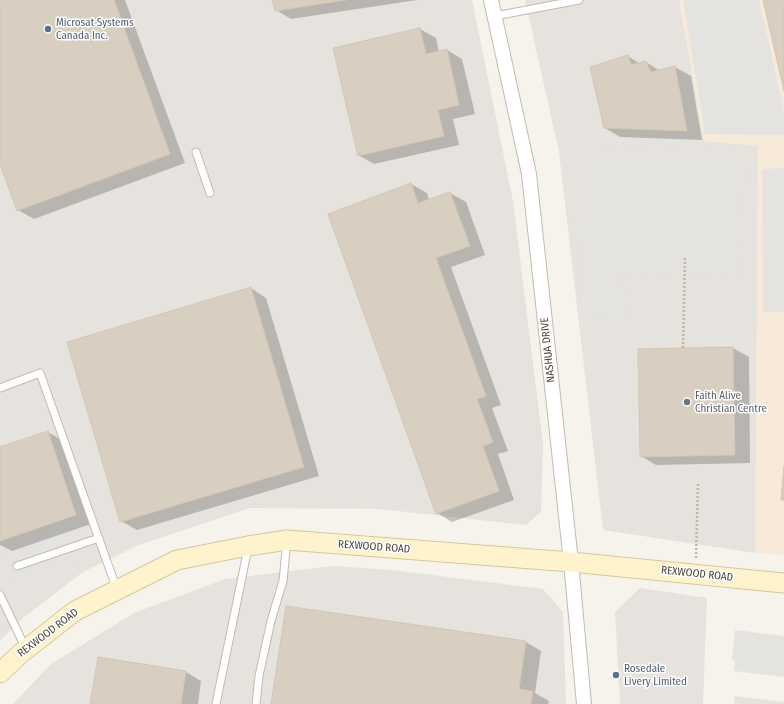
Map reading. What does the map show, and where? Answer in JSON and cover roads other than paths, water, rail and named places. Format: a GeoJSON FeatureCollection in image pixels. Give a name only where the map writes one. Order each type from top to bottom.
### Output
{"type":"FeatureCollection","features":[{"type":"Feature","properties":{"kind":"street","name":"NASHUA DRIVE"},"geometry":{"type":"LineString","coordinates":[[491,0],[529,174],[571,562],[584,704]]}},
{"type":"Feature","properties":{"kind":"street","name":"REXWOOD ROAD"},"geometry":{"type":"LineString","coordinates":[[0,673],[26,649],[75,611],[177,560],[287,540],[571,562],[784,583]]}},
{"type":"Feature","properties":{"kind":"lane"},"geometry":{"type":"LineString","coordinates":[[494,16],[579,0]]}},
{"type":"Feature","properties":{"kind":"lane"},"geometry":{"type":"LineString","coordinates":[[196,152],[210,193]]}},
{"type":"Feature","properties":{"kind":"lane"},"geometry":{"type":"LineString","coordinates":[[0,388],[40,373],[117,590]]}},
{"type":"Feature","properties":{"kind":"lane"},"geometry":{"type":"LineString","coordinates":[[17,566],[99,538]]}},
{"type":"Feature","properties":{"kind":"lane"},"geometry":{"type":"LineString","coordinates":[[256,704],[259,676],[271,621],[283,581],[287,540]]}},
{"type":"Feature","properties":{"kind":"lane"},"geometry":{"type":"LineString","coordinates":[[216,704],[248,546]]}},
{"type":"Feature","properties":{"kind":"lane"},"geometry":{"type":"LineString","coordinates":[[0,595],[26,649]]}},
{"type":"Feature","properties":{"kind":"place","name":"Microsat Systems Canada Inc."},"geometry":{"type":"Point","coordinates":[48,29]}},
{"type":"Feature","properties":{"kind":"place","name":"Faith Alive Christian Centre"},"geometry":{"type":"Point","coordinates":[687,402]}},
{"type":"Feature","properties":{"kind":"place","name":"Rosedale Livery Limited"},"geometry":{"type":"Point","coordinates":[616,675]}}]}
